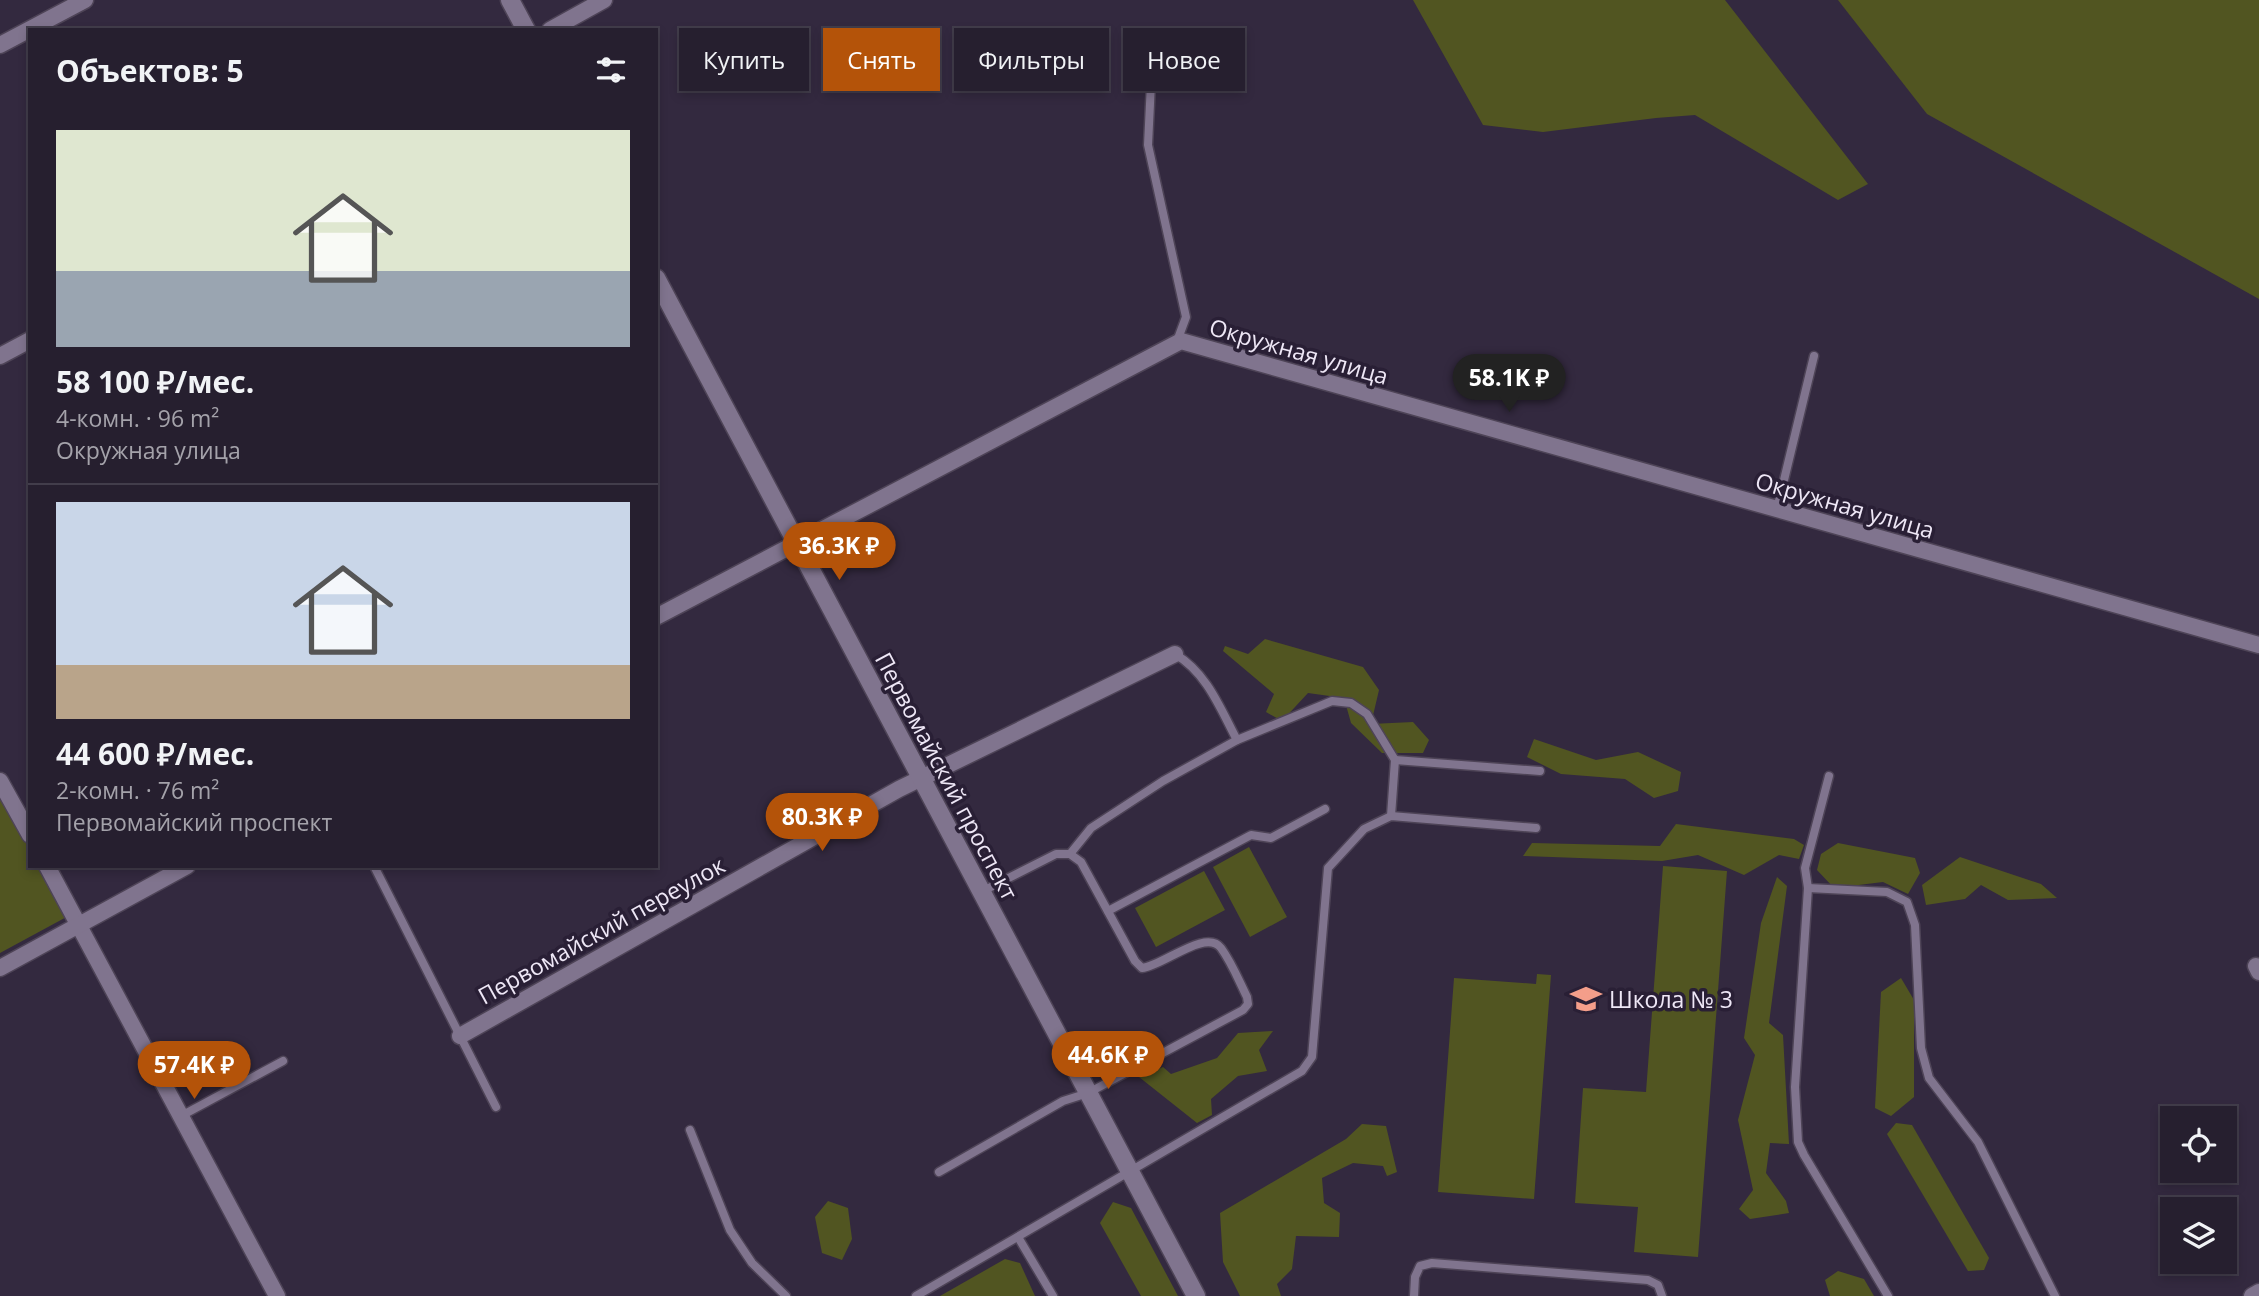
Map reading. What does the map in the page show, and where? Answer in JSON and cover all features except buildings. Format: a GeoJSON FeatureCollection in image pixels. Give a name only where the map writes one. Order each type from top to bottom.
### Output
{"type":"FeatureCollection","features":[{"type":"Feature","properties":{"kind":"street"},"geometry":{"type":"LineString","coordinates":[[32,28],[85,0]]}},
{"type":"Feature","properties":{"kind":"street"},"geometry":{"type":"LineString","coordinates":[[510,0],[525,28]]}},
{"type":"Feature","properties":{"kind":"street"},"geometry":{"type":"LineString","coordinates":[[554,28],[604,0]]}},
{"type":"Feature","properties":{"kind":"street"},"geometry":{"type":"LineString","coordinates":[[0,45],[28,30]]}},
{"type":"Feature","properties":{"kind":"street","name":"Первомайский проспект"},"geometry":{"type":"LineString","coordinates":[[658,282],[1196,1296]]}},
{"type":"Feature","properties":{"kind":"street"},"geometry":{"type":"LineString","coordinates":[[0,356],[28,341]]}},
{"type":"Feature","properties":{"kind":"street","name":"Окружная улица"},"geometry":{"type":"LineString","coordinates":[[658,616],[1181,341],[2259,645]]}},
{"type":"Feature","properties":{"kind":"street","name":"Первомайский переулок"},"geometry":{"type":"LineString","coordinates":[[460,1036],[920,778],[1175,654]]}},
{"type":"Feature","properties":{"kind":"street"},"geometry":{"type":"LineString","coordinates":[[0,781],[28,831]]}},
{"type":"Feature","properties":{"kind":"street"},"geometry":{"type":"LineString","coordinates":[[48,868],[277,1296]]}},
{"type":"Feature","properties":{"kind":"street"},"geometry":{"type":"LineString","coordinates":[[0,968],[183,868]]}},
{"type":"Feature","properties":{"kind":"street"},"geometry":{"type":"LineString","coordinates":[[2252,1296],[2259,1292]]}},
{"type":"Feature","properties":{"kind":"lane"},"geometry":{"type":"LineString","coordinates":[[1151,91],[1148,145],[1186,317],[1176,344]]}},
{"type":"Feature","properties":{"kind":"lane"},"geometry":{"type":"LineString","coordinates":[[1777,509],[1814,356]]}},
{"type":"Feature","properties":{"kind":"lane"},"geometry":{"type":"LineString","coordinates":[[1175,654],[1192,664],[1213,693],[1237,740]]}},
{"type":"Feature","properties":{"kind":"lane"},"geometry":{"type":"LineString","coordinates":[[1070,854],[1091,828],[1163,781],[1237,740],[1332,701],[1351,703],[1367,714],[1395,760],[1391,816]]}},
{"type":"Feature","properties":{"kind":"lane"},"geometry":{"type":"LineString","coordinates":[[1395,760],[1541,771]]}},
{"type":"Feature","properties":{"kind":"lane"},"geometry":{"type":"LineString","coordinates":[[1829,776],[1805,868],[1808,888],[1795,1087],[1798,1142],[1888,1296]]}},
{"type":"Feature","properties":{"kind":"lane"},"geometry":{"type":"LineString","coordinates":[[1108,911],[1251,835],[1271,838],[1325,809]]}},
{"type":"Feature","properties":{"kind":"lane"},"geometry":{"type":"LineString","coordinates":[[916,1296],[1302,1072],[1312,1057],[1328,868],[1364,829],[1391,816],[1536,828]]}},
{"type":"Feature","properties":{"kind":"lane"},"geometry":{"type":"LineString","coordinates":[[939,1172],[1063,1101],[1088,1093],[1243,1010],[1248,1004],[1247,997],[1220,946],[1212,941],[1202,941],[1152,967],[1142,968],[1135,961],[1081,862],[1070,854],[1056,854],[981,892]]}},
{"type":"Feature","properties":{"kind":"lane"},"geometry":{"type":"LineString","coordinates":[[375,868],[496,1107]]}},
{"type":"Feature","properties":{"kind":"lane"},"geometry":{"type":"LineString","coordinates":[[1808,888],[1887,892],[1907,902],[1915,925],[1920,1048],[1929,1078],[1978,1142],[2055,1296]]}},
{"type":"Feature","properties":{"kind":"lane"},"geometry":{"type":"LineString","coordinates":[[181,1116],[283,1061]]}},
{"type":"Feature","properties":{"kind":"lane"},"geometry":{"type":"LineString","coordinates":[[690,1130],[730,1230],[752,1263],[786,1296]]}},
{"type":"Feature","properties":{"kind":"lane"},"geometry":{"type":"LineString","coordinates":[[1018,1237],[1053,1296]]}},
{"type":"Feature","properties":{"kind":"lane"},"geometry":{"type":"LineString","coordinates":[[1414,1296],[1415,1278],[1420,1266],[1432,1263],[1648,1280],[1658,1285],[1662,1296]]}},
{"type":"Feature","properties":{"kind":"green space"},"geometry":{"type":"Polygon","coordinates":[[[1413,0],[1725,0],[1868,184],[1838,200],[1695,115],[1543,132],[1483,125],[1413,0]]]}},
{"type":"Feature","properties":{"kind":"green space"},"geometry":{"type":"Polygon","coordinates":[[[1838,0],[2259,0],[2259,299],[1927,114],[1838,0]]]}},
{"type":"Feature","properties":{"kind":"green space"},"geometry":{"type":"Polygon","coordinates":[[[1265,639],[1363,667],[1379,690],[1371,724],[1413,722],[1429,740],[1423,753],[1382,753],[1351,723],[1344,698],[1308,693],[1282,721],[1266,712],[1274,694],[1223,651],[1225,646],[1248,654],[1265,639]]]}},
{"type":"Feature","properties":{"kind":"green space"},"geometry":{"type":"Polygon","coordinates":[[[1534,739],[1596,760],[1638,752],[1681,772],[1678,791],[1654,798],[1625,779],[1561,774],[1527,757],[1534,739]]]}},
{"type":"Feature","properties":{"kind":"green space"},"geometry":{"type":"Polygon","coordinates":[[[0,775],[28,828],[28,868],[49,868],[72,914],[0,953],[0,775]]]}},
{"type":"Feature","properties":{"kind":"green space"},"geometry":{"type":"Polygon","coordinates":[[[1676,824],[1794,839],[1804,845],[1799,859],[1779,855],[1744,875],[1698,855],[1662,861],[1523,856],[1532,843],[1660,846],[1676,824]]]}},
{"type":"Feature","properties":{"kind":"green space"},"geometry":{"type":"Polygon","coordinates":[[[1838,843],[1915,858],[1920,873],[1908,894],[1883,882],[1834,888],[1817,870],[1821,854],[1838,843]]]}},
{"type":"Feature","properties":{"kind":"green space"},"geometry":{"type":"Polygon","coordinates":[[[1249,847],[1287,917],[1250,937],[1213,867],[1249,847]]]}},
{"type":"Feature","properties":{"kind":"green space"},"geometry":{"type":"Polygon","coordinates":[[[1960,857],[2041,884],[2057,898],[2008,900],[1981,885],[1965,899],[1926,905],[1922,885],[1960,857]]]}},
{"type":"Feature","properties":{"kind":"green space"},"geometry":{"type":"Polygon","coordinates":[[[1663,866],[1727,871],[1698,1257],[1634,1252],[1638,1207],[1575,1203],[1583,1088],[1646,1092],[1663,866]]]}},
{"type":"Feature","properties":{"kind":"green space"},"geometry":{"type":"Polygon","coordinates":[[[1204,871],[1225,910],[1156,947],[1135,908],[1204,871]]]}},
{"type":"Feature","properties":{"kind":"green space"},"geometry":{"type":"Polygon","coordinates":[[[1777,877],[1787,886],[1769,1023],[1783,1035],[1789,1144],[1770,1143],[1766,1173],[1786,1201],[1789,1213],[1750,1219],[1739,1209],[1753,1190],[1738,1120],[1755,1055],[1744,1038],[1761,923],[1777,877]]]}},
{"type":"Feature","properties":{"kind":"green space"},"geometry":{"type":"Polygon","coordinates":[[[1537,974],[1551,975],[1534,1199],[1438,1192],[1454,978],[1536,984],[1537,974]]]}},
{"type":"Feature","properties":{"kind":"green space"},"geometry":{"type":"Polygon","coordinates":[[[1901,978],[1914,1000],[1914,1097],[1891,1116],[1875,1108],[1881,992],[1901,978]]]}},
{"type":"Feature","properties":{"kind":"green space"},"geometry":{"type":"Polygon","coordinates":[[[1273,1031],[1259,1050],[1267,1071],[1238,1076],[1211,1099],[1212,1115],[1197,1123],[1139,1077],[1163,1067],[1171,1074],[1217,1058],[1238,1033],[1273,1031]]]}},
{"type":"Feature","properties":{"kind":"green space"},"geometry":{"type":"Polygon","coordinates":[[[1896,1123],[1912,1125],[1989,1258],[1984,1270],[1968,1271],[1887,1134],[1896,1123]]]}},
{"type":"Feature","properties":{"kind":"green space"},"geometry":{"type":"Polygon","coordinates":[[[1362,1124],[1386,1126],[1397,1172],[1387,1176],[1383,1166],[1353,1163],[1322,1178],[1324,1203],[1340,1213],[1339,1237],[1296,1236],[1292,1269],[1277,1284],[1281,1296],[1240,1296],[1223,1262],[1220,1213],[1346,1139],[1362,1124]]]}},
{"type":"Feature","properties":{"kind":"green space"},"geometry":{"type":"Polygon","coordinates":[[[828,1201],[848,1208],[852,1239],[842,1260],[822,1253],[815,1217],[828,1201]]]}},
{"type":"Feature","properties":{"kind":"green space"},"geometry":{"type":"Polygon","coordinates":[[[1113,1202],[1131,1208],[1178,1296],[1141,1296],[1100,1223],[1113,1202]]]}},
{"type":"Feature","properties":{"kind":"green space"},"geometry":{"type":"Polygon","coordinates":[[[1005,1259],[1020,1263],[1035,1296],[940,1296],[1005,1259]]]}},
{"type":"Feature","properties":{"kind":"green space"},"geometry":{"type":"Polygon","coordinates":[[[1838,1271],[1864,1279],[1874,1296],[1830,1296],[1825,1280],[1838,1271]]]}},
{"type":"Feature","properties":{"kind":"place","name":"Школа № 3"},"geometry":{"type":"Point","coordinates":[1586,999]}}]}
